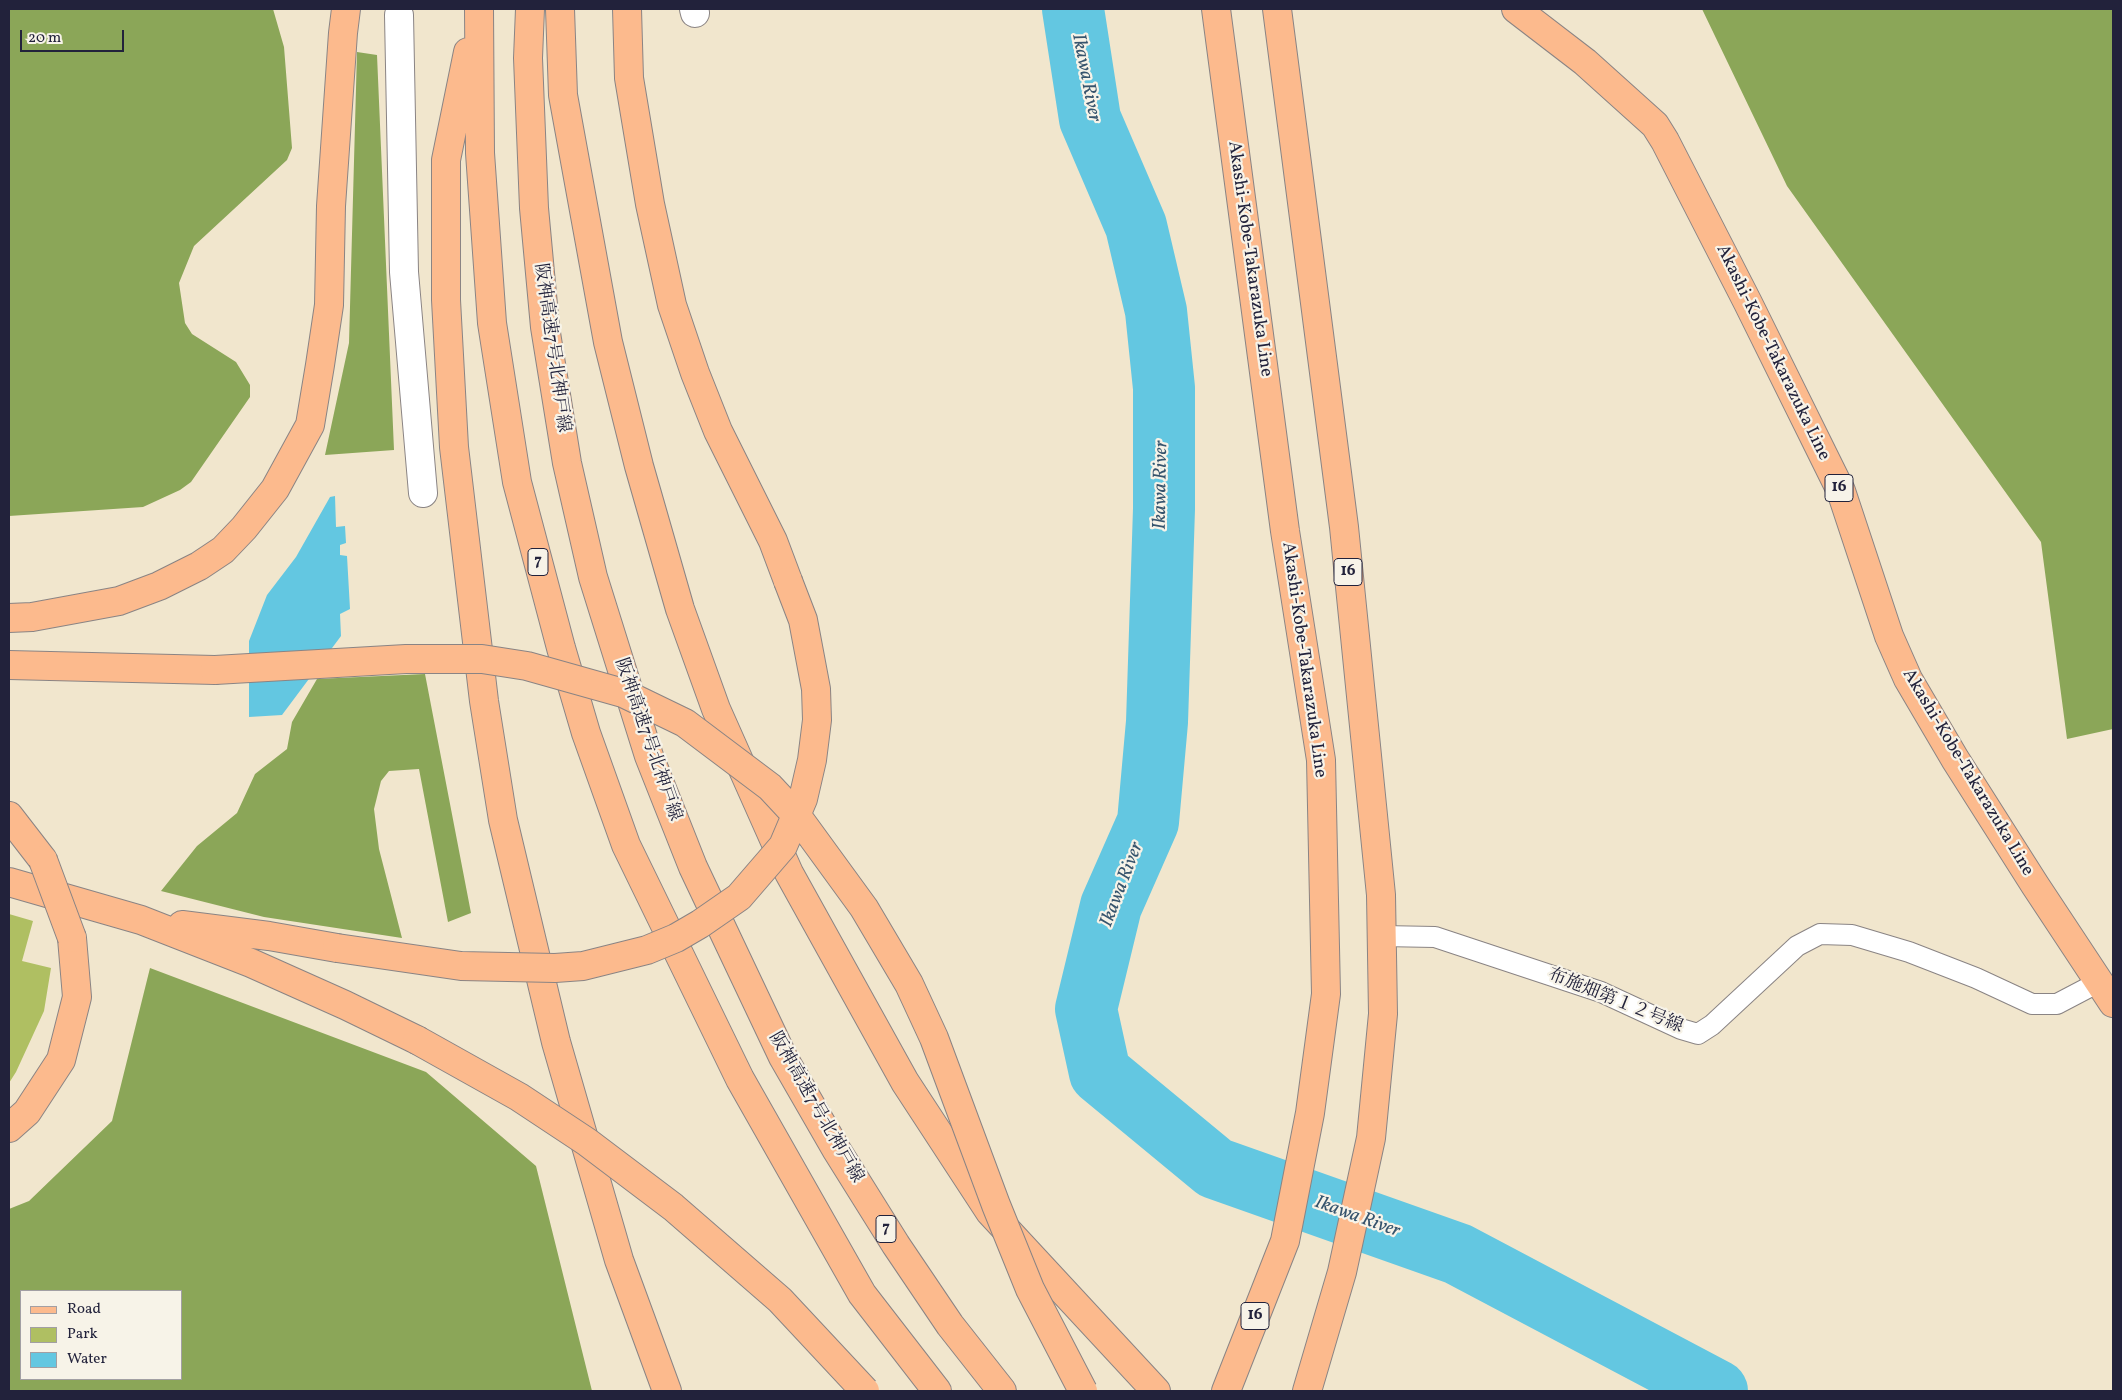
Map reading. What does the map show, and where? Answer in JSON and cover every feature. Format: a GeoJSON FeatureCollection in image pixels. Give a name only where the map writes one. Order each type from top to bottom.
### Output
{"type":"FeatureCollection","features":[{"type":"Feature","properties":{"kind":"main road"},"geometry":{"type":"LineString","coordinates":[[9,618],[32,617],[118,601],[159,586],[199,566],[223,550],[276,490],[310,425],[329,305],[331,206],[342,33],[346,9]]}},
{"type":"Feature","properties":{"kind":"main road"},"geometry":{"type":"LineString","coordinates":[[478,9],[446,160],[446,300],[454,447],[484,701],[503,820],[556,1042],[619,1260],[667,1391]]}},
{"type":"Feature","properties":{"kind":"main road","name":"7"},"geometry":{"type":"LineString","coordinates":[[478,9],[480,153],[492,323],[517,482],[566,667],[586,733],[626,845],[740,1079],[862,1294],[936,1391]]}},
{"type":"Feature","properties":{"kind":"main road","name":"阪神高速7号北神戸線"},"geometry":{"type":"LineString","coordinates":[[530,9],[528,58],[534,208],[545,328],[567,463],[593,577],[649,756],[692,867],[783,1057],[836,1149],[896,1245],[950,1325],[1002,1391]]}},
{"type":"Feature","properties":{"kind":"main road"},"geometry":{"type":"LineString","coordinates":[[560,9],[563,95],[608,342],[639,466],[680,609],[716,709],[789,873],[905,1082],[990,1212],[1156,1391]]}},
{"type":"Feature","properties":{"kind":"main road"},"geometry":{"type":"LineString","coordinates":[[140,920],[269,936],[461,966],[555,968],[584,966],[647,950],[676,938],[700,924],[739,897],[783,846],[803,799],[812,760],[817,720],[816,689],[803,620],[773,541],[718,431],[695,373],[672,305],[650,204],[628,78],[628,9]]}},
{"type":"Feature","properties":{"kind":"main road","name":"Akashi-Kobe-Takarazuka Line"},"geometry":{"type":"LineString","coordinates":[[1216,9],[1285,531],[1321,760],[1326,994],[1310,1113],[1285,1241],[1226,1391]]}},
{"type":"Feature","properties":{"kind":"main road","name":"16"},"geometry":{"type":"LineString","coordinates":[[1277,9],[1344,527],[1381,895],[1382,936],[1383,1014],[1371,1138],[1342,1272],[1307,1391]]}},
{"type":"Feature","properties":{"kind":"main road","name":"Akashi-Kobe-Takarazuka Line"},"geometry":{"type":"LineString","coordinates":[[1516,9],[1585,62],[1655,125],[1665,140],[1841,491],[1889,636],[1908,679],[1954,759],[2106,992]]}},
{"type":"Feature","properties":{"kind":"main road"},"geometry":{"type":"LineString","coordinates":[[9,665],[215,670],[406,659],[482,659],[527,666],[623,693],[685,723],[770,787],[797,816],[864,908],[909,984],[934,1038],[996,1205],[1030,1289],[1083,1391]]}},
{"type":"Feature","properties":{"kind":"main road"},"geometry":{"type":"LineString","coordinates":[[9,816],[44,860],[72,938],[77,997],[61,1060],[27,1112],[9,1128]]}},
{"type":"Feature","properties":{"kind":"main road"},"geometry":{"type":"LineString","coordinates":[[9,882],[140,920],[251,963],[345,1004],[417,1040],[519,1097],[587,1142],[673,1207],[780,1300],[865,1391]]}},
{"type":"Feature","properties":{"kind":"street"},"geometry":{"type":"LineString","coordinates":[[393,11],[404,272],[423,493]]}},
{"type":"Feature","properties":{"kind":"lane","name":"布施畑第１２号線"},"geometry":{"type":"LineString","coordinates":[[1382,936],[1435,937],[1601,992],[1681,1029],[1698,1034],[1712,1024],[1797,946],[1820,934],[1852,935],[1908,952],[1976,978],[2032,1004],[2057,1004],[2106,992]]}},
{"type":"Feature","properties":{"kind":"green space"},"geometry":{"type":"Polygon","coordinates":[[[9,9],[273,9],[284,47],[292,148],[287,160],[194,246],[179,283],[185,323],[192,334],[236,362],[250,385],[250,397],[191,482],[180,490],[143,507],[9,516],[9,9]]]}},
{"type":"Feature","properties":{"kind":"green space"},"geometry":{"type":"Polygon","coordinates":[[[1702,9],[2113,9],[2113,729],[2067,739],[2041,542],[1787,186],[1702,9]]]}},
{"type":"Feature","properties":{"kind":"green space"},"geometry":{"type":"Polygon","coordinates":[[[357,52],[377,55],[394,450],[325,455],[349,343],[357,52]]]}},
{"type":"Feature","properties":{"kind":"green space"},"geometry":{"type":"Polygon","coordinates":[[[425,674],[471,913],[448,922],[419,769],[389,771],[381,781],[374,809],[379,849],[402,938],[264,917],[161,891],[197,846],[237,813],[255,774],[287,749],[292,722],[317,679],[425,674]]]}},
{"type":"Feature","properties":{"kind":"green space"},"geometry":{"type":"Polygon","coordinates":[[[9,914],[33,921],[22,961],[51,968],[44,1011],[9,1083],[9,914]]]}},
{"type":"Feature","properties":{"kind":"green space"},"geometry":{"type":"Polygon","coordinates":[[[150,968],[426,1072],[536,1166],[592,1391],[9,1391],[9,1209],[29,1201],[112,1121],[150,968]]]}},
{"type":"Feature","properties":{"kind":"water"},"geometry":{"type":"Polygon","coordinates":[[[335,496],[336,527],[345,526],[346,543],[340,545],[340,555],[347,556],[350,609],[340,614],[341,636],[282,715],[249,717],[249,641],[267,595],[296,557],[330,497],[335,496]]]}},
{"type":"Feature","properties":{"kind":"waterway","name":"Ikawa River"},"geometry":{"type":"LineString","coordinates":[[1073,9],[1090,119],[1136,226],[1156,311],[1164,388],[1164,509],[1157,722],[1148,822],[1111,906],[1086,1009],[1100,1073],[1215,1168],[1458,1254],[1717,1391]]}}]}
